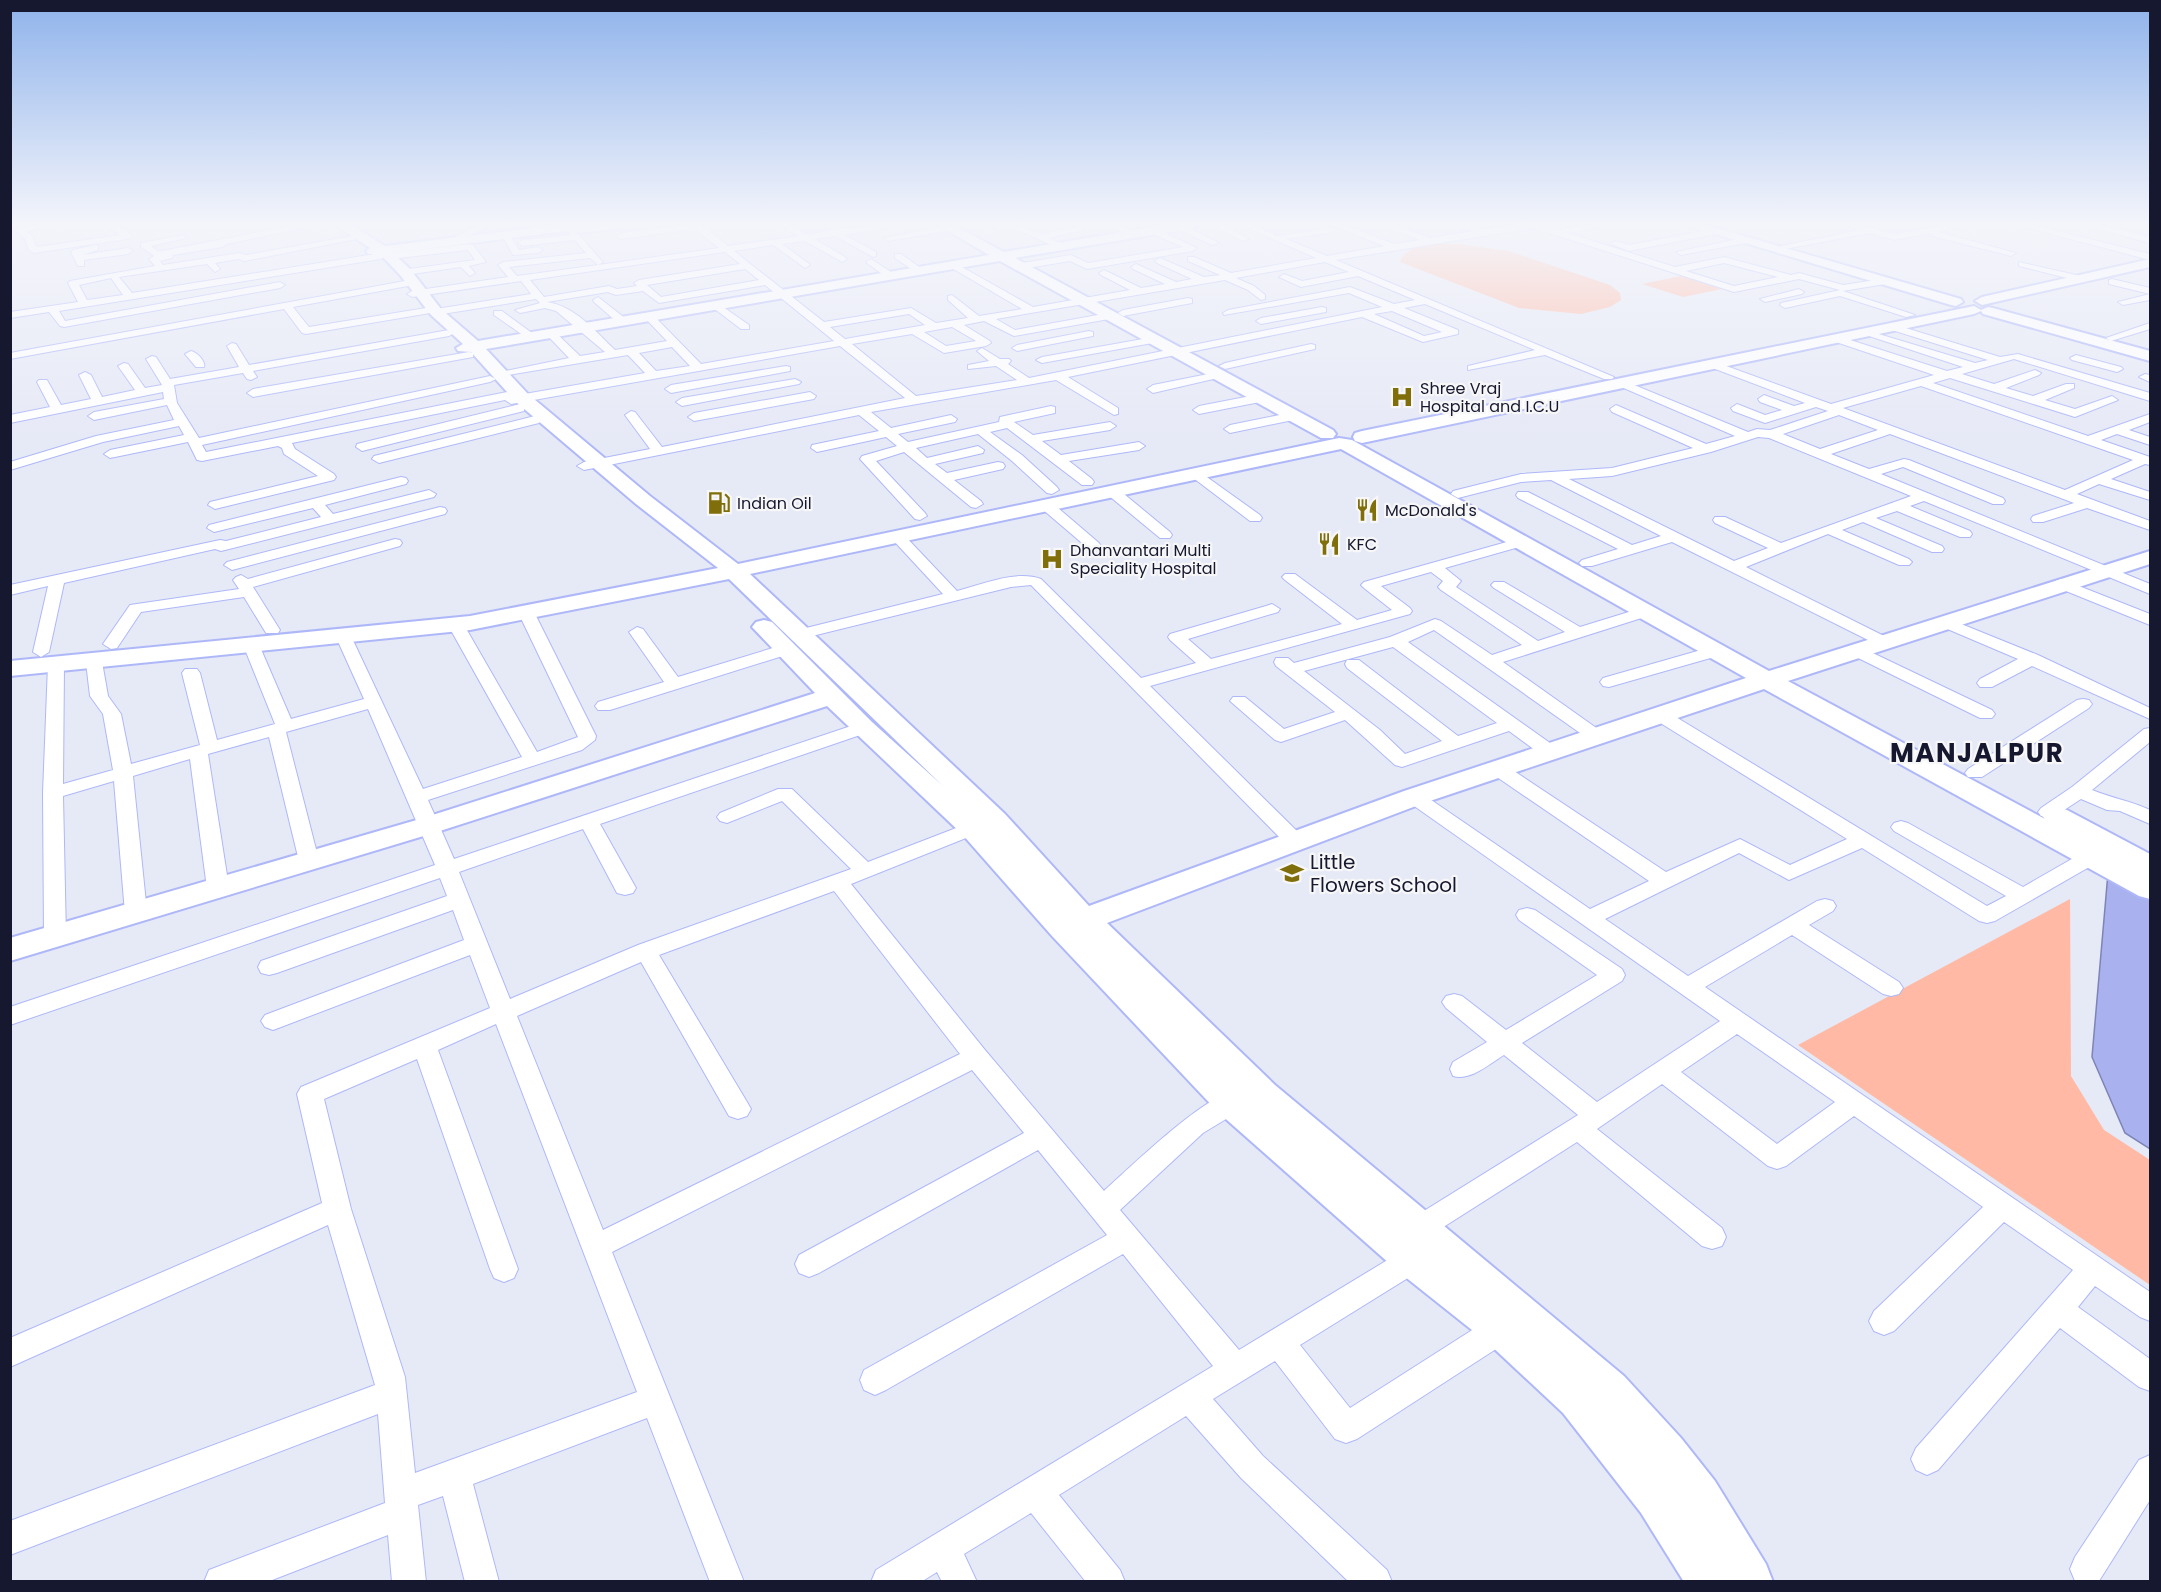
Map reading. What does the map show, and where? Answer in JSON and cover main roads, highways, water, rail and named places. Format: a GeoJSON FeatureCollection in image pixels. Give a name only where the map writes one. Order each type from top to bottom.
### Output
{"type":"FeatureCollection","features":[{"type":"Feature","properties":{"kind":"water"},"geometry":{"type":"Polygon","coordinates":[[[2108,873],[2150,896],[2150,1149],[2125,1133],[2092,1057],[2108,873]]]}},
{"type":"Feature","properties":{"kind":"place","name":"Shree Vraj Hospital and I.C.U"},"geometry":{"type":"Point","coordinates":[1402,397]}},
{"type":"Feature","properties":{"kind":"place","name":"Indian Oil"},"geometry":{"type":"Point","coordinates":[719,503]}},
{"type":"Feature","properties":{"kind":"place","name":"McDonald's"},"geometry":{"type":"Point","coordinates":[1367,510]}},
{"type":"Feature","properties":{"kind":"place","name":"KFC"},"geometry":{"type":"Point","coordinates":[1329,544]}},
{"type":"Feature","properties":{"kind":"place","name":"Dhanvantari Multi Speciality Hospital"},"geometry":{"type":"Point","coordinates":[1052,559]}},
{"type":"Feature","properties":{"kind":"place","name":"Little Flowers School"},"geometry":{"type":"Point","coordinates":[1292,873]}},
{"type":"Feature","properties":{"kind":"district","name":"MANJALPUR"},"geometry":{"type":"Point","coordinates":[1977,753]}}]}
